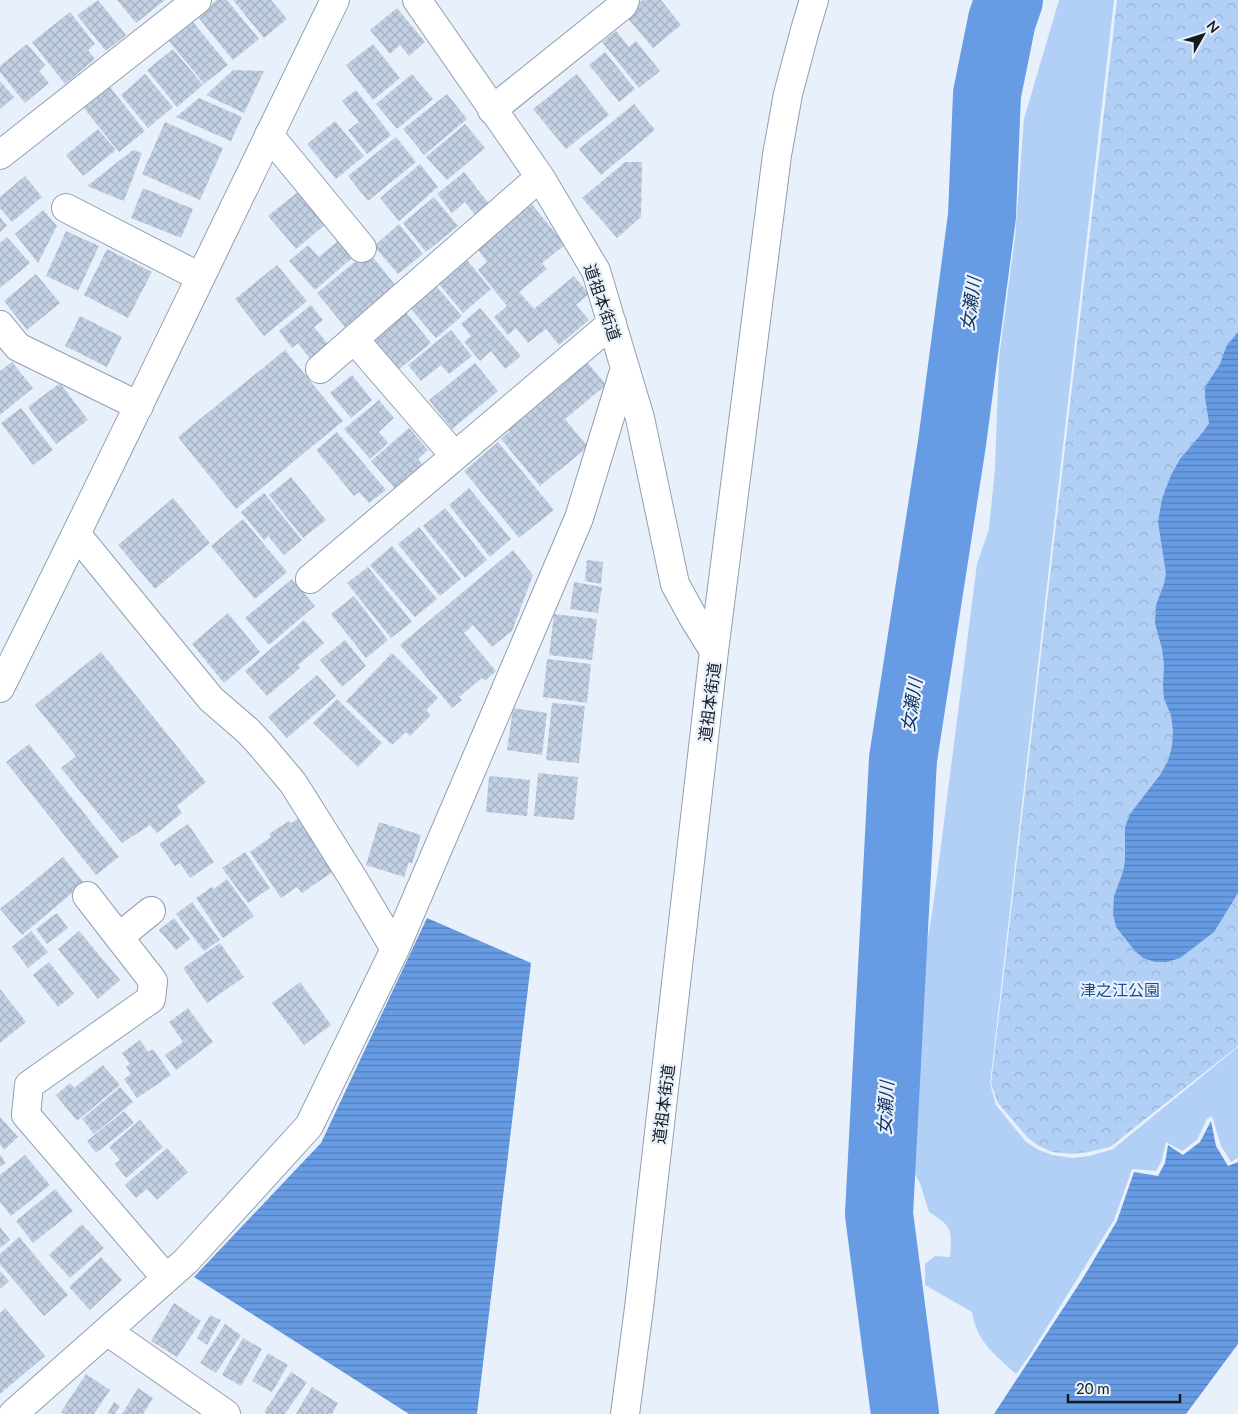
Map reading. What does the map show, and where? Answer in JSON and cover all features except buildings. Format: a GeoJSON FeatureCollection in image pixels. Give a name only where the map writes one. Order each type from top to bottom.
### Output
{"type":"FeatureCollection","features":[{"type":"Feature","properties":{"kind":"street"},"geometry":{"type":"LineString","coordinates":[[0,155],[197,0]]}},
{"type":"Feature","properties":{"kind":"street"},"geometry":{"type":"LineString","coordinates":[[0,688],[139,406],[335,0]]}},
{"type":"Feature","properties":{"kind":"street","name":"道祖本街道"},"geometry":{"type":"LineString","coordinates":[[417,0],[540,177],[596,271],[640,418],[675,584],[714,651],[639,1308],[625,1414]]}},
{"type":"Feature","properties":{"kind":"street"},"geometry":{"type":"LineString","coordinates":[[492,110],[623,6],[625,0]]}},
{"type":"Feature","properties":{"kind":"street"},"geometry":{"type":"LineString","coordinates":[[714,651],[777,155],[788,94],[814,0]]}},
{"type":"Feature","properties":{"kind":"street"},"geometry":{"type":"LineString","coordinates":[[269,135],[362,248]]}},
{"type":"Feature","properties":{"kind":"street"},"geometry":{"type":"LineString","coordinates":[[320,369],[540,177]]}},
{"type":"Feature","properties":{"kind":"street"},"geometry":{"type":"LineString","coordinates":[[66,208],[200,277]]}},
{"type":"Feature","properties":{"kind":"street"},"geometry":{"type":"LineString","coordinates":[[310,579],[612,323]]}},
{"type":"Feature","properties":{"kind":"street"},"geometry":{"type":"LineString","coordinates":[[0,325],[18,347],[139,406]]}},
{"type":"Feature","properties":{"kind":"street"},"geometry":{"type":"LineString","coordinates":[[354,339],[454,456]]}},
{"type":"Feature","properties":{"kind":"street"},"geometry":{"type":"LineString","coordinates":[[13,1414],[186,1261],[309,1126],[395,949],[579,518],[625,368]]}},
{"type":"Feature","properties":{"kind":"street"},"geometry":{"type":"LineString","coordinates":[[76,535],[210,699],[261,744],[293,783],[395,949]]}},
{"type":"Feature","properties":{"kind":"street"},"geometry":{"type":"LineString","coordinates":[[87,896],[153,981],[151,999],[29,1084],[26,1114],[166,1278]]}},
{"type":"Feature","properties":{"kind":"street"},"geometry":{"type":"LineString","coordinates":[[118,937],[151,911]]}},
{"type":"Feature","properties":{"kind":"street"},"geometry":{"type":"LineString","coordinates":[[107,1331],[226,1414]]}},
{"type":"Feature","properties":{"kind":"green space"},"geometry":{"type":"Polygon","coordinates":[[[1059,0],[1114,0],[990,1084],[996,1105],[1026,1142],[1052,1155],[1073,1158],[1090,1156],[1113,1149],[1238,1047],[1238,1158],[1231,1162],[1221,1146],[1212,1116],[1207,1119],[1197,1140],[1182,1151],[1166,1142],[1162,1160],[1156,1171],[1132,1169],[1114,1220],[1016,1374],[982,1340],[972,1312],[925,1285],[925,1264],[935,1256],[950,1257],[951,1235],[947,1226],[929,1212],[920,1183],[911,1168],[909,1127],[912,1039],[934,900],[977,564],[989,529],[995,468],[999,358],[1015,237],[1024,119],[1059,0]]]}},
{"type":"Feature","properties":{"kind":"green space","name":"津之江公園"},"geometry":{"type":"Polygon","coordinates":[[[1117,0],[1238,0],[1238,1046],[1110,1147],[1072,1154],[1052,1152],[1028,1138],[998,1103],[991,1084],[1117,0]]]}},
{"type":"Feature","properties":{"kind":"water"},"geometry":{"type":"Polygon","coordinates":[[[1238,332],[1238,893],[1214,932],[1180,958],[1167,962],[1155,962],[1143,958],[1135,951],[1116,927],[1113,914],[1114,896],[1125,861],[1125,827],[1130,814],[1160,775],[1168,761],[1172,746],[1171,715],[1164,699],[1162,649],[1155,623],[1156,605],[1166,574],[1158,522],[1162,499],[1171,475],[1180,459],[1209,423],[1205,387],[1220,364],[1226,347],[1238,332]]]}},
{"type":"Feature","properties":{"kind":"water"},"geometry":{"type":"Polygon","coordinates":[[[427,918],[531,963],[477,1414],[409,1414],[194,1277],[321,1143],[427,918]]]}},
{"type":"Feature","properties":{"kind":"water"},"geometry":{"type":"Polygon","coordinates":[[[1211,1121],[1216,1146],[1228,1166],[1238,1162],[1238,1344],[1186,1414],[994,1414],[1083,1278],[1117,1221],[1134,1172],[1158,1176],[1165,1163],[1168,1145],[1183,1155],[1200,1142],[1211,1121]]]}},
{"type":"Feature","properties":{"kind":"waterway","name":"女瀬川"},"geometry":{"type":"LineString","coordinates":[[905,1414],[879,1214],[903,759],[952,443],[982,216],[987,94],[1002,20],[1009,0]]}}]}
